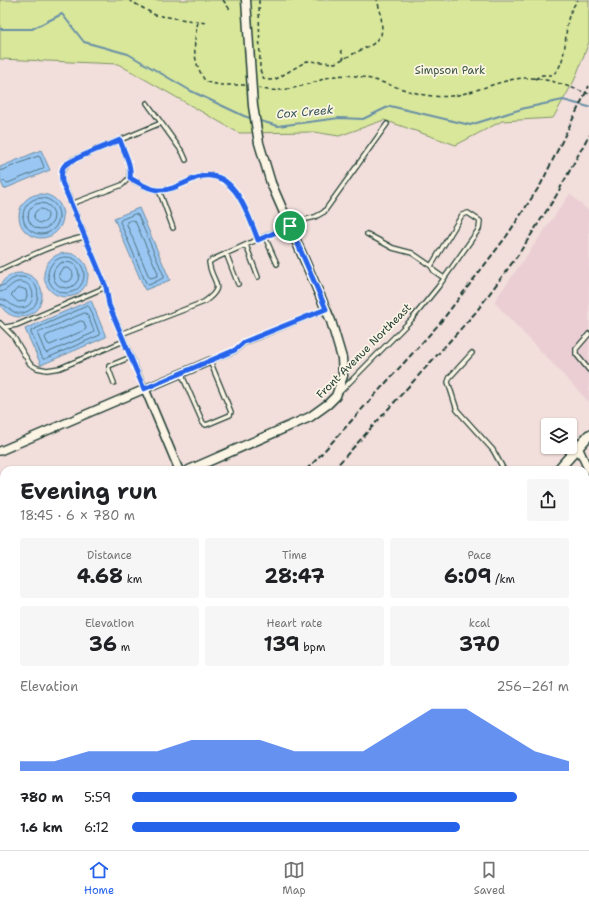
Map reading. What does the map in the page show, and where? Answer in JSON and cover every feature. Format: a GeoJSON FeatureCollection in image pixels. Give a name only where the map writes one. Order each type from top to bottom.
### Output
{"type":"FeatureCollection","features":[{"type":"Feature","properties":{"kind":"main road"},"geometry":{"type":"LineString","coordinates":[[562,466],[589,435]]}},
{"type":"Feature","properties":{"kind":"street"},"geometry":{"type":"LineString","coordinates":[[246,0],[251,85],[259,143],[271,183],[326,309],[338,342],[342,358],[343,376],[336,396]]}},
{"type":"Feature","properties":{"kind":"street"},"geometry":{"type":"LineString","coordinates":[[0,451],[210,361]]}},
{"type":"Feature","properties":{"kind":"street"},"geometry":{"type":"LineString","coordinates":[[144,389],[177,466]]}},
{"type":"Feature","properties":{"kind":"street","name":"Front Avenue Northeast"},"geometry":{"type":"LineString","coordinates":[[198,466],[310,417],[336,396]]}},
{"type":"Feature","properties":{"kind":"street"},"geometry":{"type":"LineString","coordinates":[[578,447],[586,466]]}},
{"type":"Feature","properties":{"kind":"lane"},"geometry":{"type":"LineString","coordinates":[[147,104],[183,153],[186,160]]}},
{"type":"Feature","properties":{"kind":"lane"},"geometry":{"type":"LineString","coordinates":[[144,389],[109,305],[106,287],[62,182],[61,173],[64,166],[72,160],[161,123]]}},
{"type":"Feature","properties":{"kind":"lane"},"geometry":{"type":"LineString","coordinates":[[121,334],[204,302],[212,297],[217,285],[209,262],[299,221],[315,217],[324,212],[387,124]]}},
{"type":"Feature","properties":{"kind":"lane"},"geometry":{"type":"LineString","coordinates":[[120,140],[128,161],[130,178]]}},
{"type":"Feature","properties":{"kind":"lane"},"geometry":{"type":"LineString","coordinates":[[130,178],[145,187],[159,190],[174,188],[198,178],[210,175],[220,177],[228,183],[242,201],[258,240]]}},
{"type":"Feature","properties":{"kind":"lane"},"geometry":{"type":"LineString","coordinates":[[71,204],[122,185],[130,178]]}},
{"type":"Feature","properties":{"kind":"lane"},"geometry":{"type":"LineString","coordinates":[[159,190],[173,228]]}},
{"type":"Feature","properties":{"kind":"lane","name":"Front Avenue Northeast"},"geometry":{"type":"LineString","coordinates":[[336,396],[412,319],[438,287],[479,229],[480,221],[468,212],[462,215],[432,266]]}},
{"type":"Feature","properties":{"kind":"lane"},"geometry":{"type":"LineString","coordinates":[[367,234],[393,248],[412,253],[432,266],[434,271],[444,278]]}},
{"type":"Feature","properties":{"kind":"lane"},"geometry":{"type":"LineString","coordinates":[[0,270],[55,246],[84,237]]}},
{"type":"Feature","properties":{"kind":"lane"},"geometry":{"type":"LineString","coordinates":[[265,237],[277,264]]}},
{"type":"Feature","properties":{"kind":"lane"},"geometry":{"type":"LineString","coordinates":[[246,245],[258,277]]}},
{"type":"Feature","properties":{"kind":"lane"},"geometry":{"type":"LineString","coordinates":[[226,253],[238,284]]}},
{"type":"Feature","properties":{"kind":"lane"},"geometry":{"type":"LineString","coordinates":[[6,327],[17,325],[106,287]]}},
{"type":"Feature","properties":{"kind":"lane"},"geometry":{"type":"LineString","coordinates":[[181,373],[203,423],[206,425],[230,415],[231,412],[210,361],[235,350],[244,342],[326,309]]}},
{"type":"Feature","properties":{"kind":"lane"},"geometry":{"type":"LineString","coordinates":[[0,323],[6,327],[13,336],[30,364],[47,370],[60,368],[124,341]]}},
{"type":"Feature","properties":{"kind":"lane"},"geometry":{"type":"LineString","coordinates":[[589,334],[576,349],[576,354],[589,370]]}},
{"type":"Feature","properties":{"kind":"lane"},"geometry":{"type":"LineString","coordinates":[[472,353],[450,377],[448,382],[457,410],[493,450],[502,466]]}},
{"type":"Feature","properties":{"kind":"lane"},"geometry":{"type":"LineString","coordinates":[[114,383],[109,366],[131,357]]}},
{"type":"Feature","properties":{"kind":"path"},"geometry":{"type":"LineString","coordinates":[[129,0],[155,15],[206,23]]}},
{"type":"Feature","properties":{"kind":"path"},"geometry":{"type":"LineString","coordinates":[[223,0],[231,11]]}},
{"type":"Feature","properties":{"kind":"path"},"geometry":{"type":"LineString","coordinates":[[259,0],[260,70],[264,78],[270,80],[276,79],[307,61],[335,63],[373,44],[381,35],[382,22],[377,0]]}},
{"type":"Feature","properties":{"kind":"path"},"geometry":{"type":"LineString","coordinates":[[535,79],[542,75],[552,75],[557,70],[566,42],[566,29],[569,16],[578,0]]}},
{"type":"Feature","properties":{"kind":"path"},"geometry":{"type":"LineString","coordinates":[[198,22],[194,39],[196,59],[200,74],[206,82],[221,85],[251,85],[263,89],[279,90],[309,84],[335,76],[350,76],[383,82],[414,93],[433,96],[451,96],[474,92],[501,83],[524,78],[543,80],[589,94]]}},
{"type":"Feature","properties":{"kind":"path"},"geometry":{"type":"LineString","coordinates":[[341,50],[344,59]]}},
{"type":"Feature","properties":{"kind":"shaded area"},"geometry":{"type":"Polygon","coordinates":[[[570,194],[589,211],[589,402],[494,302],[570,194]]]}},
{"type":"Feature","properties":{"kind":"green space","name":"Simpson Park"},"geometry":{"type":"Polygon","coordinates":[[[0,0],[589,0],[589,42],[574,81],[553,118],[502,121],[456,145],[384,120],[339,136],[314,132],[239,133],[118,64],[0,59],[0,0]]]}},
{"type":"Feature","properties":{"kind":"water"},"geometry":{"type":"Polygon","coordinates":[[[41,150],[50,170],[4,189],[0,180],[0,167],[41,150]]]}},
{"type":"Feature","properties":{"kind":"water"},"geometry":{"type":"Polygon","coordinates":[[[37,194],[45,194],[50,195],[57,200],[62,207],[62,225],[57,232],[50,237],[37,238],[29,235],[22,228],[19,220],[19,212],[22,204],[29,197],[37,194]]]}},
{"type":"Feature","properties":{"kind":"water"},"geometry":{"type":"Polygon","coordinates":[[[139,208],[170,280],[145,290],[114,218],[139,208]]]}},
{"type":"Feature","properties":{"kind":"water"},"geometry":{"type":"Polygon","coordinates":[[[62,253],[70,253],[75,254],[82,259],[87,266],[87,284],[82,291],[75,296],[62,297],[54,294],[47,287],[44,279],[44,271],[47,263],[54,256],[62,253]]]}},
{"type":"Feature","properties":{"kind":"water"},"geometry":{"type":"Polygon","coordinates":[[[16,273],[24,273],[36,279],[42,291],[42,299],[36,311],[24,317],[16,317],[4,311],[-1,301],[-1,289],[4,279],[16,273]]]}},
{"type":"Feature","properties":{"kind":"water"},"geometry":{"type":"Polygon","coordinates":[[[91,300],[106,337],[41,365],[25,329],[91,300]]]}},
{"type":"Feature","properties":{"kind":"waterway","name":"Cox Creek"},"geometry":{"type":"LineString","coordinates":[[0,29],[32,29],[62,14],[84,42],[128,54],[191,91],[253,119]]}},
{"type":"Feature","properties":{"kind":"waterway","name":"Cox Creek"},"geometry":{"type":"LineString","coordinates":[[257,120],[278,126],[339,118],[363,119],[390,106],[470,125],[525,108],[563,100],[589,107]]}},
{"type":"Feature","properties":{"kind":"railway"},"geometry":{"type":"LineString","coordinates":[[310,466],[440,323],[506,237],[541,184],[589,86]]}},
{"type":"Feature","properties":{"kind":"railway"},"geometry":{"type":"LineString","coordinates":[[337,466],[476,312],[518,255],[556,196],[589,135]]}},
{"type":"Feature","properties":{"kind":"route"},"geometry":{"type":"LineString","coordinates":[[120,140],[128,161],[130,178],[145,187],[159,190],[174,188],[198,178],[210,175],[220,177],[228,183],[242,201],[258,240],[290,226],[326,309],[244,342],[235,350],[144,389],[109,305],[106,287],[62,182],[61,173],[64,166],[72,160],[120,140]]}}]}
